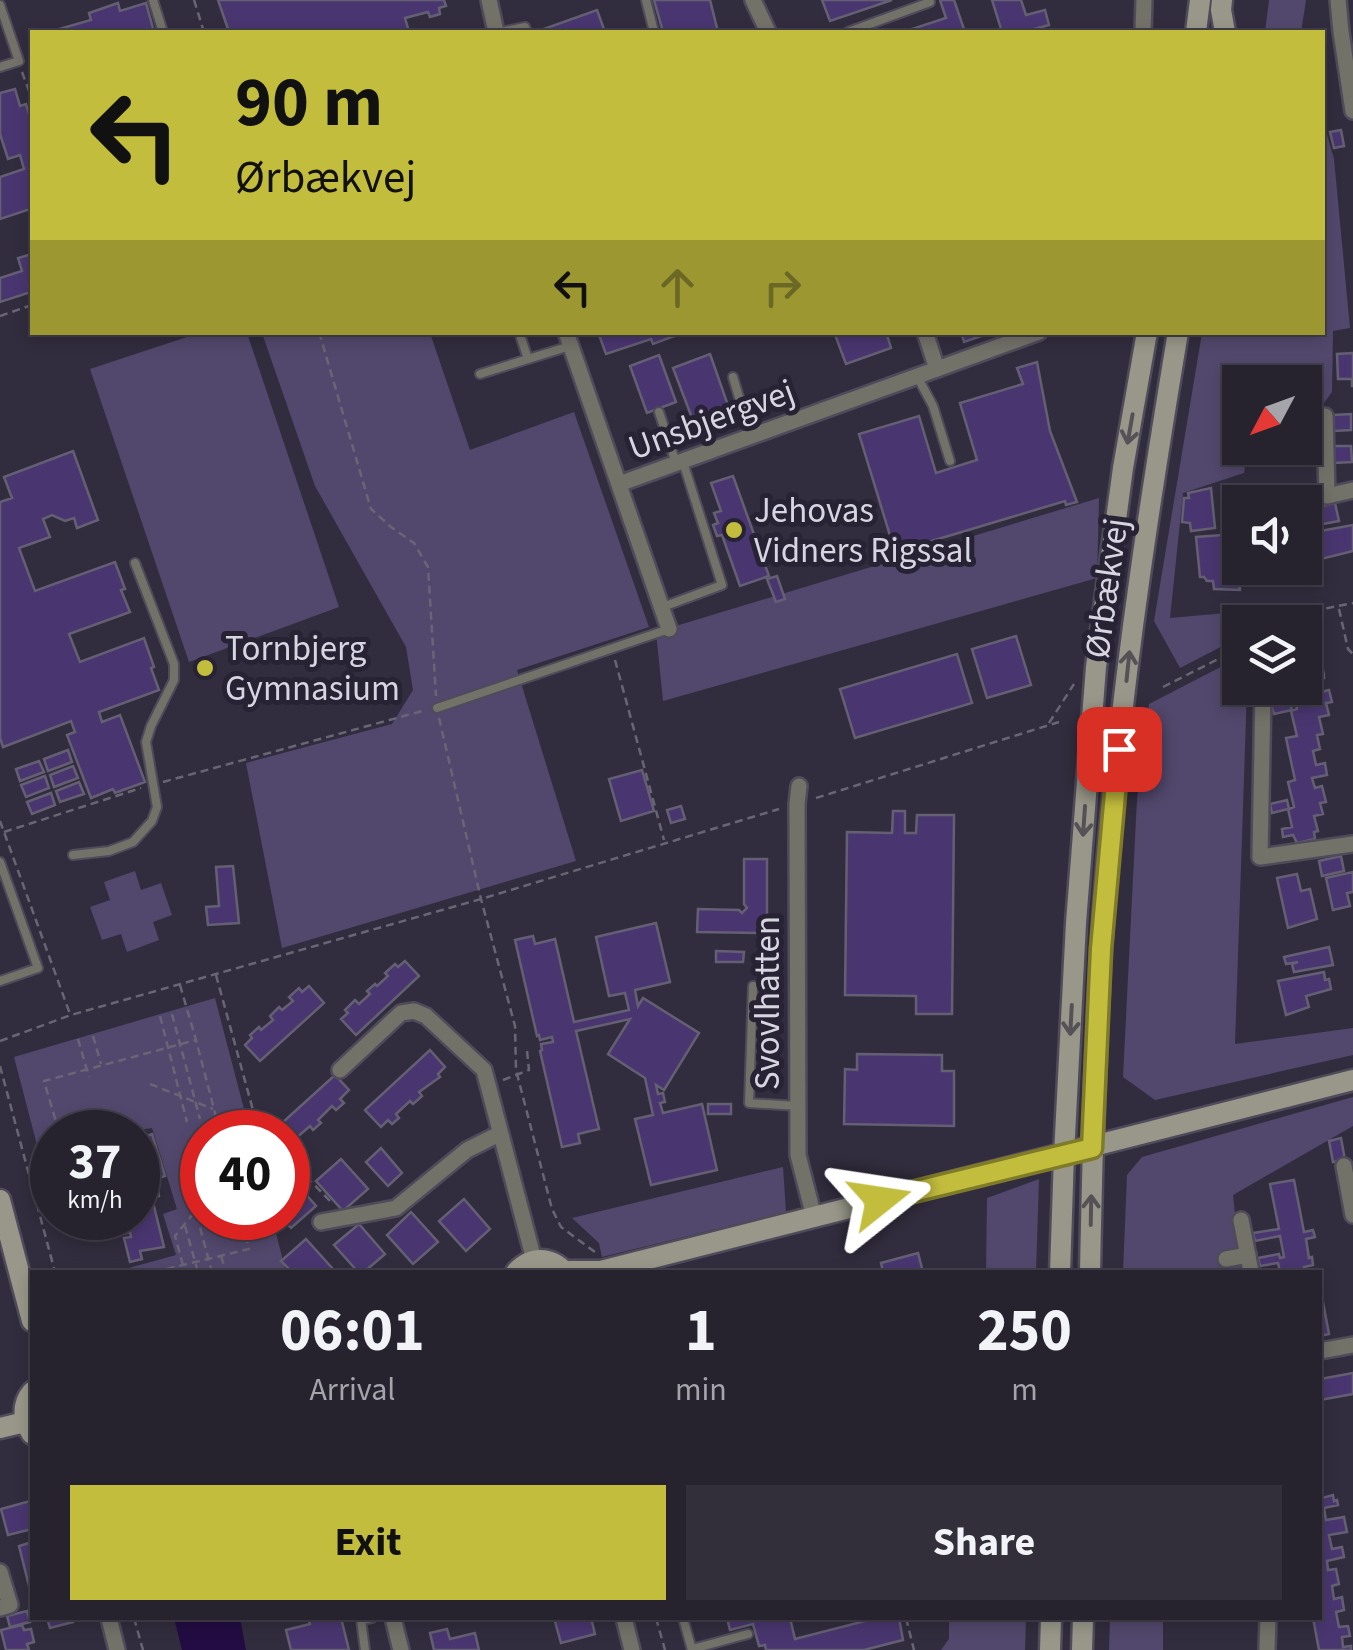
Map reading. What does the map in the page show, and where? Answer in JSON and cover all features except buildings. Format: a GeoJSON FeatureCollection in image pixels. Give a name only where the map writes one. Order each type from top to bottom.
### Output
{"type":"FeatureCollection","features":[{"type":"Feature","properties":{"kind":"main road"},"geometry":{"type":"LineString","coordinates":[[1196,30],[1200,0]]}},
{"type":"Feature","properties":{"kind":"main road"},"geometry":{"type":"LineString","coordinates":[[1222,0],[1220,10],[1225,30]]}},
{"type":"Feature","properties":{"kind":"main road"},"geometry":{"type":"LineString","coordinates":[[1226,30],[1234,0]]}},
{"type":"Feature","properties":{"kind":"main road","name":"Ørbækvej"},"geometry":{"type":"LineString","coordinates":[[1060,1270],[1076,923],[1096,667],[1123,468],[1146,335]]}},
{"type":"Feature","properties":{"kind":"main road","name":"Ørbækvej"},"geometry":{"type":"LineString","coordinates":[[1090,1270],[1101,949],[1111,818],[1134,610],[1178,335]]}},
{"type":"Feature","properties":{"kind":"main road"},"geometry":{"type":"LineString","coordinates":[[608,1270],[1353,1080]]}},
{"type":"Feature","properties":{"kind":"main road"},"geometry":{"type":"LineString","coordinates":[[1,1207],[30,1314]]}},
{"type":"Feature","properties":{"kind":"main road"},"geometry":{"type":"LineString","coordinates":[[525,1266],[550,1261],[561,1270]]}},
{"type":"Feature","properties":{"kind":"main road"},"geometry":{"type":"LineString","coordinates":[[0,1428],[29,1428],[24,1409],[30,1394]]}},
{"type":"Feature","properties":{"kind":"main road"},"geometry":{"type":"LineString","coordinates":[[1050,1650],[1051,1620]]}},
{"type":"Feature","properties":{"kind":"main road"},"geometry":{"type":"LineString","coordinates":[[1082,1650],[1083,1620]]}},
{"type":"Feature","properties":{"kind":"street"},"geometry":{"type":"LineString","coordinates":[[489,0],[497,30]]}},
{"type":"Feature","properties":{"kind":"street"},"geometry":{"type":"LineString","coordinates":[[753,0],[767,30]]}},
{"type":"Feature","properties":{"kind":"street"},"geometry":{"type":"LineString","coordinates":[[1143,30],[1144,0]]}},
{"type":"Feature","properties":{"kind":"street"},"geometry":{"type":"LineString","coordinates":[[1338,0],[1353,111]]}},
{"type":"Feature","properties":{"kind":"street"},"geometry":{"type":"LineString","coordinates":[[926,335],[937,368]]}},
{"type":"Feature","properties":{"kind":"street","name":"Unsbjergvej"},"geometry":{"type":"LineString","coordinates":[[669,629],[619,484],[1030,335]]}},
{"type":"Feature","properties":{"kind":"street"},"geometry":{"type":"LineString","coordinates":[[568,339],[619,484]]}},
{"type":"Feature","properties":{"kind":"street"},"geometry":{"type":"LineString","coordinates":[[1326,416],[1327,496],[1353,490]]}},
{"type":"Feature","properties":{"kind":"street"},"geometry":{"type":"LineString","coordinates":[[1264,705],[1260,856],[1353,844]]}},
{"type":"Feature","properties":{"kind":"street","name":"Svovlhatten"},"geometry":{"type":"LineString","coordinates":[[799,786],[798,1155],[814,1217]]}},
{"type":"Feature","properties":{"kind":"street"},"geometry":{"type":"LineString","coordinates":[[340,1070],[401,1013],[414,1011],[426,1016],[484,1070],[525,1266]]}},
{"type":"Feature","properties":{"kind":"street"},"geometry":{"type":"LineString","coordinates":[[322,1222],[396,1208],[467,1150],[499,1134]]}},
{"type":"Feature","properties":{"kind":"street"},"geometry":{"type":"LineString","coordinates":[[1344,1166],[1353,1214]]}},
{"type":"Feature","properties":{"kind":"street"},"geometry":{"type":"LineString","coordinates":[[1241,1220],[1251,1270]]}},
{"type":"Feature","properties":{"kind":"street"},"geometry":{"type":"LineString","coordinates":[[1226,1259],[1248,1255]]}},
{"type":"Feature","properties":{"kind":"street"},"geometry":{"type":"LineString","coordinates":[[1322,1352],[1353,1345]]}},
{"type":"Feature","properties":{"kind":"street"},"geometry":{"type":"LineString","coordinates":[[0,1572],[10,1605],[0,1608]]}},
{"type":"Feature","properties":{"kind":"street"},"geometry":{"type":"LineString","coordinates":[[110,1620],[117,1650]]}},
{"type":"Feature","properties":{"kind":"street"},"geometry":{"type":"LineString","coordinates":[[393,1620],[401,1650]]}},
{"type":"Feature","properties":{"kind":"street"},"geometry":{"type":"LineString","coordinates":[[624,1620],[628,1649]]}},
{"type":"Feature","properties":{"kind":"street"},"geometry":{"type":"LineString","coordinates":[[1268,1620],[1268,1650]]}},
{"type":"Feature","properties":{"kind":"lane"},"geometry":{"type":"LineString","coordinates":[[153,0],[162,30]]}},
{"type":"Feature","properties":{"kind":"lane"},"geometry":{"type":"LineString","coordinates":[[646,0],[654,30]]}},
{"type":"Feature","properties":{"kind":"lane"},"geometry":{"type":"LineString","coordinates":[[853,30],[930,2]]}},
{"type":"Feature","properties":{"kind":"lane"},"geometry":{"type":"LineString","coordinates":[[0,5],[18,61],[0,67]]}},
{"type":"Feature","properties":{"kind":"lane"},"geometry":{"type":"LineString","coordinates":[[521,335],[528,359]]}},
{"type":"Feature","properties":{"kind":"lane"},"geometry":{"type":"LineString","coordinates":[[480,374],[528,359],[568,339]]}},
{"type":"Feature","properties":{"kind":"lane"},"geometry":{"type":"LineString","coordinates":[[918,376],[950,461]]}},
{"type":"Feature","properties":{"kind":"lane"},"geometry":{"type":"LineString","coordinates":[[733,377],[751,436]]}},
{"type":"Feature","properties":{"kind":"lane"},"geometry":{"type":"LineString","coordinates":[[659,412],[722,585],[660,608]]}},
{"type":"Feature","properties":{"kind":"lane"},"geometry":{"type":"LineString","coordinates":[[72,855],[109,852],[133,842],[144,832],[157,806],[146,742],[174,680],[174,664],[135,563]]}},
{"type":"Feature","properties":{"kind":"lane","name":"Unsbjergvej"},"geometry":{"type":"LineString","coordinates":[[437,708],[669,629]]}},
{"type":"Feature","properties":{"kind":"lane"},"geometry":{"type":"LineString","coordinates":[[0,862],[38,968],[0,981]]}},
{"type":"Feature","properties":{"kind":"lane"},"geometry":{"type":"LineString","coordinates":[[752,986],[749,1103],[798,1106]]}},
{"type":"Feature","properties":{"kind":"lane"},"geometry":{"type":"LineString","coordinates":[[361,1620],[364,1650]]}},
{"type":"Feature","properties":{"kind":"lane"},"geometry":{"type":"LineString","coordinates":[[685,1620],[692,1649],[748,1634]]}},
{"type":"Feature","properties":{"kind":"path"},"geometry":{"type":"LineString","coordinates":[[194,0],[203,30]]}},
{"type":"Feature","properties":{"kind":"path"},"geometry":{"type":"LineString","coordinates":[[18,61],[30,94]]}},
{"type":"Feature","properties":{"kind":"path"},"geometry":{"type":"LineString","coordinates":[[0,316],[30,305]]}},
{"type":"Feature","properties":{"kind":"path"},"geometry":{"type":"LineString","coordinates":[[320,335],[371,509],[414,543],[428,567],[437,708],[515,1026],[517,1074],[552,1209],[561,1227],[596,1253],[600,1270]]}},
{"type":"Feature","properties":{"kind":"path"},"geometry":{"type":"LineString","coordinates":[[1322,609],[1353,603]]}},
{"type":"Feature","properties":{"kind":"path"},"geometry":{"type":"LineString","coordinates":[[1338,606],[1348,649],[1353,654]]}},
{"type":"Feature","properties":{"kind":"path"},"geometry":{"type":"LineString","coordinates":[[612,648],[664,842]]}},
{"type":"Feature","properties":{"kind":"path"},"geometry":{"type":"LineString","coordinates":[[1164,687],[1222,657]]}},
{"type":"Feature","properties":{"kind":"path"},"geometry":{"type":"LineString","coordinates":[[1049,725],[1080,674]]}},
{"type":"Feature","properties":{"kind":"path"},"geometry":{"type":"LineString","coordinates":[[4,832],[154,784],[437,708]]}},
{"type":"Feature","properties":{"kind":"path"},"geometry":{"type":"LineString","coordinates":[[0,1041],[179,983],[481,899],[1059,722]]}},
{"type":"Feature","properties":{"kind":"path"},"geometry":{"type":"LineString","coordinates":[[0,820],[70,1016]]}},
{"type":"Feature","properties":{"kind":"path"},"geometry":{"type":"LineString","coordinates":[[216,973],[253,1110]]}},
{"type":"Feature","properties":{"kind":"path"},"geometry":{"type":"LineString","coordinates":[[179,983],[214,1109]]}},
{"type":"Feature","properties":{"kind":"path"},"geometry":{"type":"LineString","coordinates":[[172,1014],[197,1110]]}},
{"type":"Feature","properties":{"kind":"path"},"geometry":{"type":"LineString","coordinates":[[160,1016],[184,1110]]}},
{"type":"Feature","properties":{"kind":"path"},"geometry":{"type":"LineString","coordinates":[[93,1036],[101,1065]]}},
{"type":"Feature","properties":{"kind":"path"},"geometry":{"type":"LineString","coordinates":[[78,1040],[89,1077]]}},
{"type":"Feature","properties":{"kind":"path"},"geometry":{"type":"LineString","coordinates":[[52,1110],[44,1081],[196,1040]]}},
{"type":"Feature","properties":{"kind":"path"},"geometry":{"type":"LineString","coordinates":[[487,1086],[528,1070],[528,1051]]}},
{"type":"Feature","properties":{"kind":"path"},"geometry":{"type":"LineString","coordinates":[[0,1066],[54,1270]]}},
{"type":"Feature","properties":{"kind":"path"},"geometry":{"type":"LineString","coordinates":[[150,1084],[214,1109]]}},
{"type":"Feature","properties":{"kind":"path"},"geometry":{"type":"LineString","coordinates":[[310,1178],[345,1218]]}},
{"type":"Feature","properties":{"kind":"path"},"geometry":{"type":"LineString","coordinates":[[180,1230],[175,1236],[181,1270]]}},
{"type":"Feature","properties":{"kind":"path"},"geometry":{"type":"LineString","coordinates":[[188,1240],[197,1270]]}},
{"type":"Feature","properties":{"kind":"path"},"geometry":{"type":"LineString","coordinates":[[204,1240],[212,1270]]}},
{"type":"Feature","properties":{"kind":"path"},"geometry":{"type":"LineString","coordinates":[[163,1270],[250,1249],[248,1240]]}},
{"type":"Feature","properties":{"kind":"path"},"geometry":{"type":"LineString","coordinates":[[222,1256],[226,1270]]}},
{"type":"Feature","properties":{"kind":"path"},"geometry":{"type":"LineString","coordinates":[[134,1620],[142,1650]]}},
{"type":"Feature","properties":{"kind":"path"},"geometry":{"type":"LineString","coordinates":[[656,1620],[664,1650]]}},
{"type":"Feature","properties":{"kind":"path"},"geometry":{"type":"LineString","coordinates":[[906,1620],[914,1650]]}},
{"type":"Feature","properties":{"kind":"shaded area"},"geometry":{"type":"Polygon","coordinates":[[[1269,0],[1306,0],[1301,30],[1265,30],[1269,0]]]}},
{"type":"Feature","properties":{"kind":"shaded area"},"geometry":{"type":"Polygon","coordinates":[[[1326,131],[1334,159],[1350,328],[1333,331],[1332,392],[1322,406],[1322,365],[1222,365],[1222,465],[1245,465],[1244,473],[1183,493],[1170,618],[1222,613],[1222,646],[1180,668],[1154,621],[1202,335],[1325,335],[1326,131]]]}},
{"type":"Feature","properties":{"kind":"shaded area"},"geometry":{"type":"Polygon","coordinates":[[[193,335],[248,335],[339,607],[189,662],[90,369],[193,335]]]}},
{"type":"Feature","properties":{"kind":"shaded area"},"geometry":{"type":"Polygon","coordinates":[[[263,335],[431,335],[470,450],[574,412],[649,627],[517,670],[576,861],[282,948],[246,763],[392,724],[413,690],[406,647],[315,486],[263,335]]]}},
{"type":"Feature","properties":{"kind":"shaded area"},"geometry":{"type":"Polygon","coordinates":[[[1099,498],[1097,578],[663,701],[656,632],[1099,498]]]}},
{"type":"Feature","properties":{"kind":"shaded area"},"geometry":{"type":"Polygon","coordinates":[[[1222,666],[1222,705],[1246,705],[1235,1044],[1353,1028],[1353,1055],[1155,1100],[1123,1077],[1137,799],[1149,704],[1222,666]]]}},
{"type":"Feature","properties":{"kind":"shaded area"},"geometry":{"type":"Polygon","coordinates":[[[135,871],[141,890],[161,883],[172,915],[153,922],[159,940],[127,952],[121,934],[102,940],[90,907],[110,900],[104,882],[135,871]]]}},
{"type":"Feature","properties":{"kind":"shaded area"},"geometry":{"type":"Polygon","coordinates":[[[215,998],[244,1110],[180,1110],[180,1240],[278,1240],[285,1270],[125,1270],[176,1255],[163,1214],[177,1209],[160,1154],[160,1110],[30,1110],[30,1118],[14,1057],[215,998]]]}},
{"type":"Feature","properties":{"kind":"shaded area"},"geometry":{"type":"Polygon","coordinates":[[[1353,1097],[1353,1126],[1233,1195],[1241,1270],[1123,1270],[1127,1175],[1142,1157],[1353,1097]]]}},
{"type":"Feature","properties":{"kind":"shaded area"},"geometry":{"type":"Polygon","coordinates":[[[783,1167],[786,1212],[602,1257],[599,1243],[572,1218],[783,1167]]]}},
{"type":"Feature","properties":{"kind":"shaded area"},"geometry":{"type":"Polygon","coordinates":[[[1039,1179],[1036,1270],[986,1270],[987,1198],[1039,1179]]]}},
{"type":"Feature","properties":{"kind":"shaded area"},"geometry":{"type":"Polygon","coordinates":[[[174,1620],[240,1620],[246,1650],[182,1650],[174,1620]]]}},
{"type":"Feature","properties":{"kind":"shaded area"},"geometry":{"type":"Polygon","coordinates":[[[949,1620],[1026,1620],[1025,1650],[941,1650],[949,1639],[949,1620]]]}},
{"type":"Feature","properties":{"kind":"shaded area"},"geometry":{"type":"Polygon","coordinates":[[[1110,1620],[1163,1620],[1163,1650],[1109,1650],[1110,1620]]]}},
{"type":"Feature","properties":{"kind":"place","name":"Jehovas Vidners Rigssal"},"geometry":{"type":"Point","coordinates":[734,530]}},
{"type":"Feature","properties":{"kind":"place","name":"Tornbjerg Gymnasium"},"geometry":{"type":"Point","coordinates":[205,668]}},
{"type":"Feature","properties":{"kind":"route"},"geometry":{"type":"LineString","coordinates":[[880,1200],[1092,1148],[1101,949],[1119,749]]}}]}
